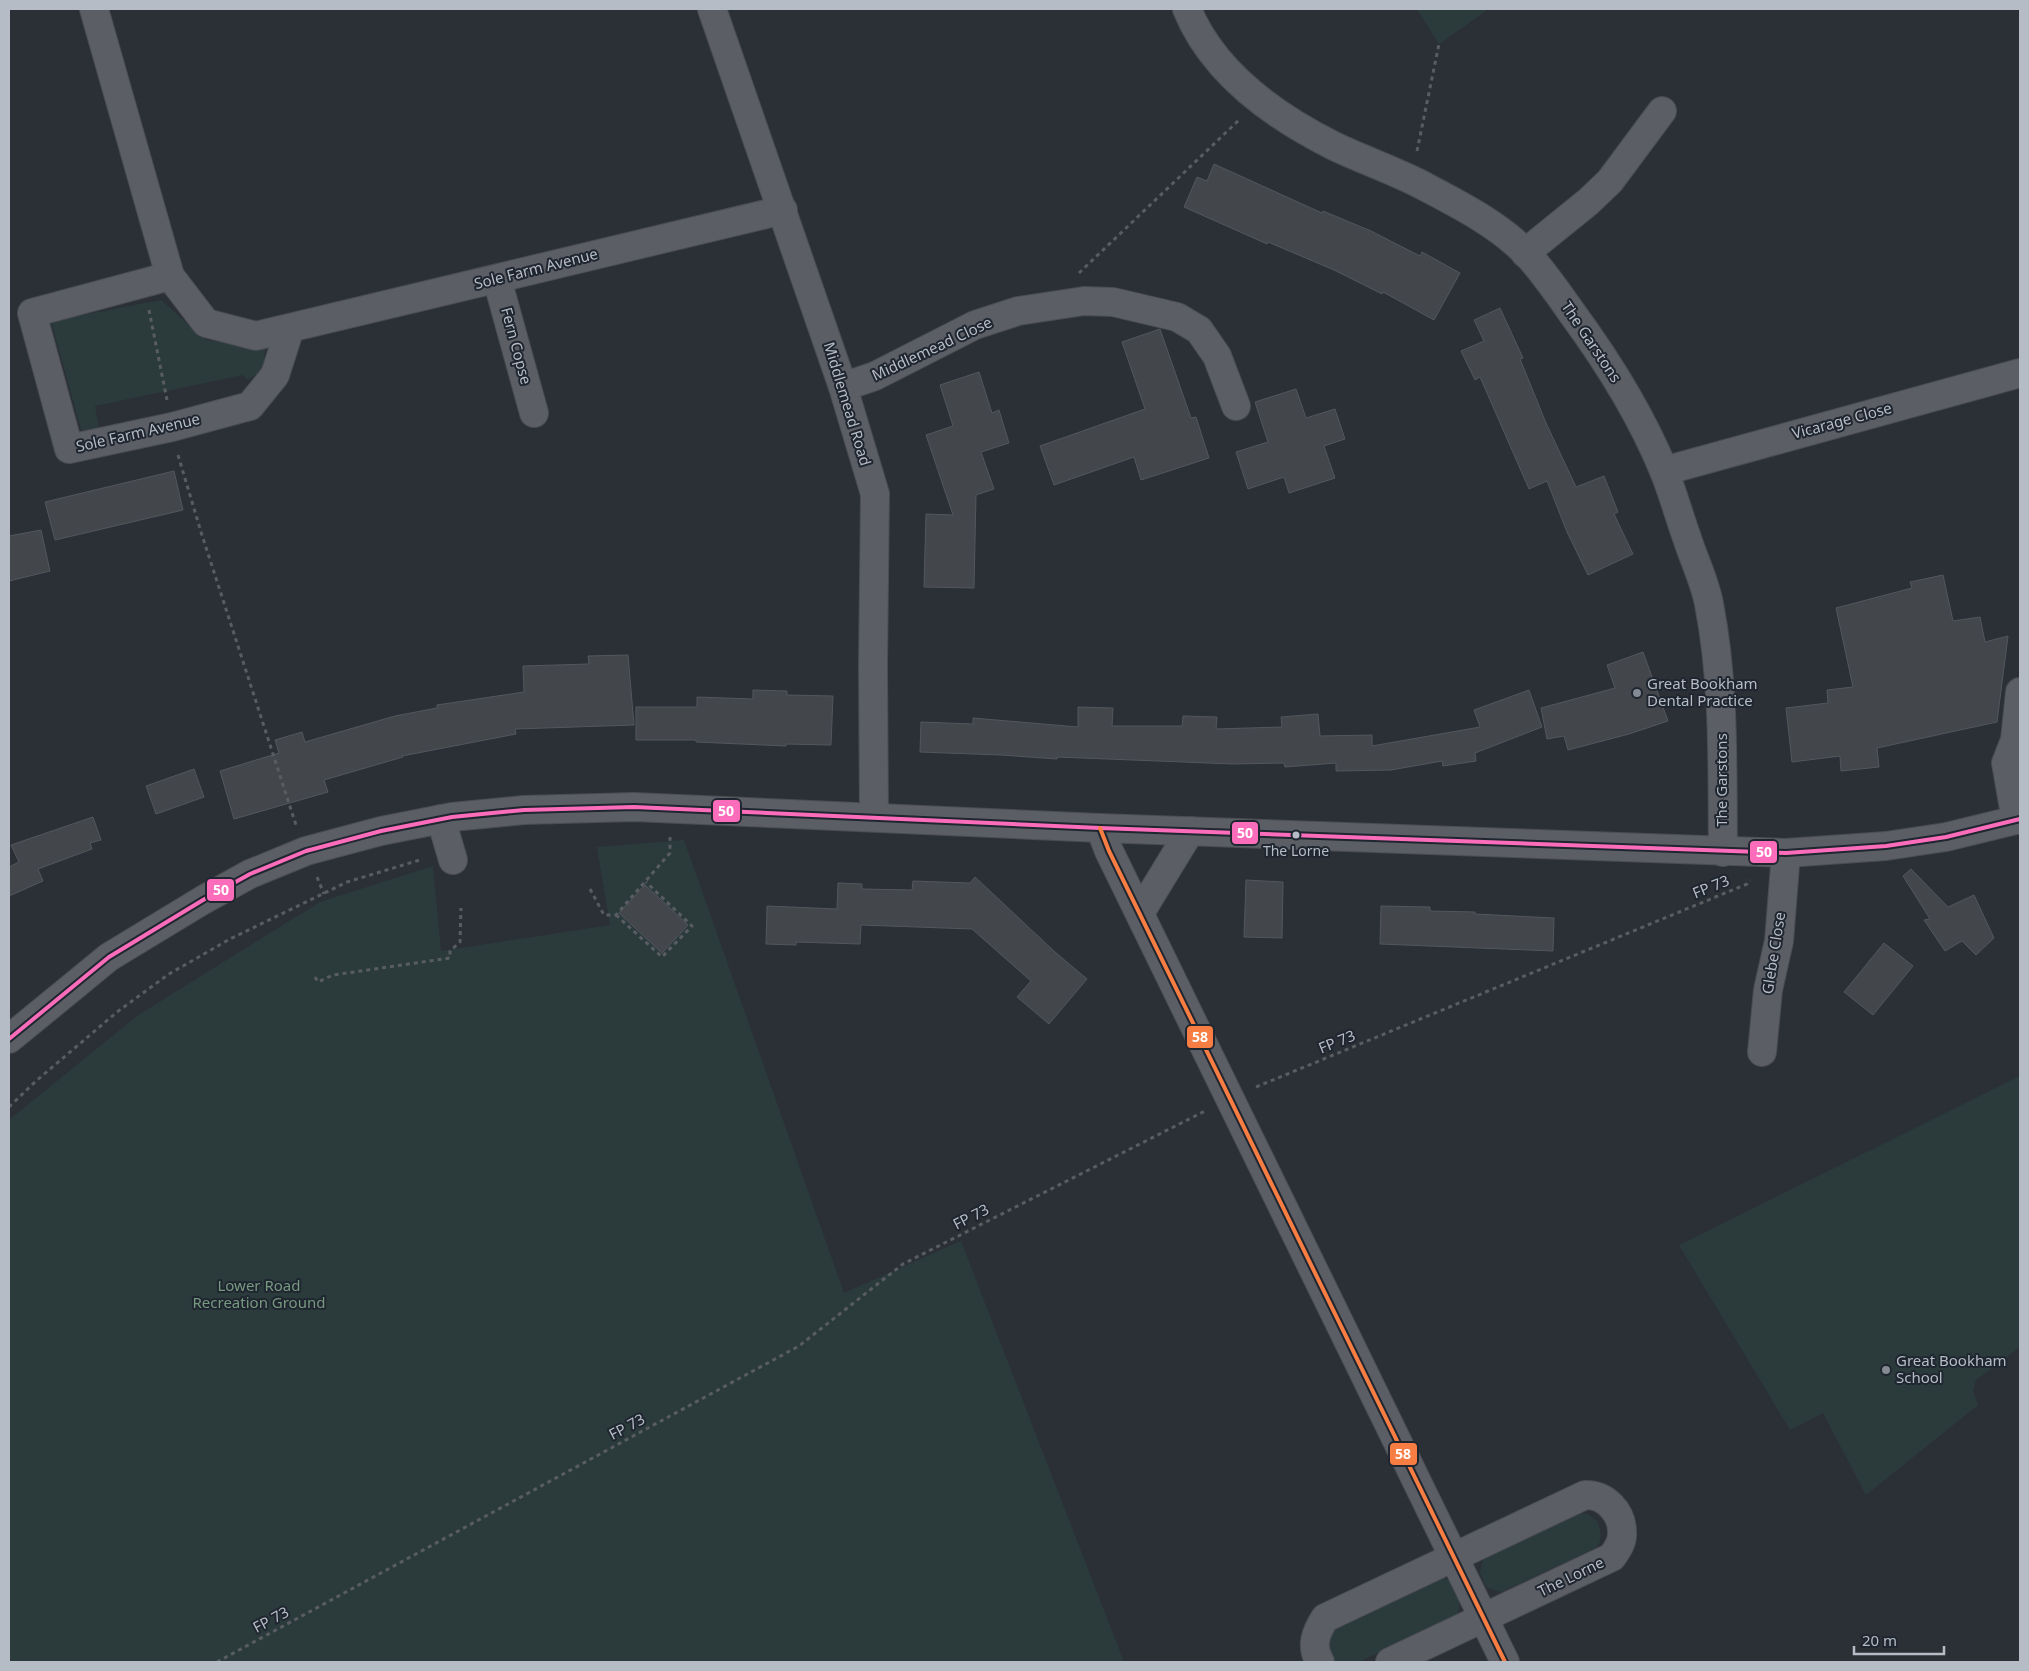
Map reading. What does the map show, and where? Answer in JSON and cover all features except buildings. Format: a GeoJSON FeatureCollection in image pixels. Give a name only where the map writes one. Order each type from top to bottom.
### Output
{"type":"FeatureCollection","features":[{"type":"Feature","properties":{"kind":"street","name":"Sole Farm Avenue"},"geometry":{"type":"LineString","coordinates":[[94,9],[157,280],[206,323],[256,336],[783,210]]}},
{"type":"Feature","properties":{"kind":"street","name":"Middlemead Road"},"geometry":{"type":"LineString","coordinates":[[712,9],[843,387],[875,494],[874,817]]}},
{"type":"Feature","properties":{"kind":"street","name":"The Garstons"},"geometry":{"type":"LineString","coordinates":[[1187,9],[1209,49],[1232,76],[1258,100],[1297,126],[1334,146],[1411,180],[1497,229],[1525,253],[1562,299],[1612,371],[1664,471],[1708,601],[1717,650],[1721,700],[1723,852]]}},
{"type":"Feature","properties":{"kind":"street"},"geometry":{"type":"LineString","coordinates":[[1525,253],[1588,202],[1610,181],[1662,111]]}},
{"type":"Feature","properties":{"kind":"street","name":"Fern Copse"},"geometry":{"type":"LineString","coordinates":[[497,279],[534,413]]}},
{"type":"Feature","properties":{"kind":"street","name":"Sole Farm Avenue"},"geometry":{"type":"LineString","coordinates":[[157,280],[32,313],[69,449],[172,427],[250,406],[275,376],[290,328]]}},
{"type":"Feature","properties":{"kind":"street","name":"Middlemead Close"},"geometry":{"type":"LineString","coordinates":[[843,387],[875,376],[975,325],[1018,311],[1084,301],[1113,302],[1177,317],[1198,330],[1217,356],[1236,406]]}},
{"type":"Feature","properties":{"kind":"street","name":"Vicarage Close"},"geometry":{"type":"LineString","coordinates":[[1664,471],[2020,373]]}},
{"type":"Feature","properties":{"kind":"street"},"geometry":{"type":"LineString","coordinates":[[9,1039],[109,957],[250,874],[306,851],[381,831],[441,819],[524,810],[634,807],[1100,828],[1723,852],[1786,853],[1886,846],[1946,836],[2018,820],[2006,763],[2015,740],[2020,692]]}},
{"type":"Feature","properties":{"kind":"street"},"geometry":{"type":"LineString","coordinates":[[441,819],[451,855]]}},
{"type":"Feature","properties":{"kind":"street"},"geometry":{"type":"LineString","coordinates":[[1100,828],[1505,1662]]}},
{"type":"Feature","properties":{"kind":"street"},"geometry":{"type":"LineString","coordinates":[[1140,913],[1190,831]]}},
{"type":"Feature","properties":{"kind":"street","name":"Glebe Close"},"geometry":{"type":"LineString","coordinates":[[1762,1052],[1768,990],[1779,941],[1786,853]]}},
{"type":"Feature","properties":{"kind":"street","name":"The Lorne"},"geometry":{"type":"LineString","coordinates":[[1320,1662],[1314,1643],[1317,1630],[1325,1618],[1585,1495],[1594,1494],[1612,1506],[1619,1517],[1622,1532],[1620,1545],[1612,1557],[1390,1662]]}},
{"type":"Feature","properties":{"kind":"path"},"geometry":{"type":"LineString","coordinates":[[1411,180],[1439,44]]}},
{"type":"Feature","properties":{"kind":"path"},"geometry":{"type":"LineString","coordinates":[[1058,304],[1072,278],[1258,100]]}},
{"type":"Feature","properties":{"kind":"path"},"geometry":{"type":"LineString","coordinates":[[157,280],[172,427],[176,446],[201,532],[297,828]]}},
{"type":"Feature","properties":{"kind":"path"},"geometry":{"type":"LineString","coordinates":[[616,915],[670,853],[671,809]]}},
{"type":"Feature","properties":{"kind":"path","name":"FP 73"},"geometry":{"type":"LineString","coordinates":[[217,1662],[799,1346],[904,1264],[1230,1098],[1747,884],[1755,869],[1757,853]]}},
{"type":"Feature","properties":{"kind":"path"},"geometry":{"type":"LineString","coordinates":[[9,1107],[36,1081],[117,1012],[169,974],[230,940],[347,882],[451,855]]}},
{"type":"Feature","properties":{"kind":"path"},"geometry":{"type":"LineString","coordinates":[[590,889],[604,915],[616,915],[662,957],[692,926],[646,882]]}},
{"type":"Feature","properties":{"kind":"path"},"geometry":{"type":"LineString","coordinates":[[315,977],[318,982],[333,975],[450,958],[450,951],[460,942],[460,908]]}},
{"type":"Feature","properties":{"kind":"green space"},"geometry":{"type":"Polygon","coordinates":[[[1417,9],[1489,9],[1439,44],[1417,9]]]}},
{"type":"Feature","properties":{"kind":"green space"},"geometry":{"type":"Polygon","coordinates":[[[161,300],[206,340],[265,348],[264,370],[247,380],[243,375],[95,406],[99,428],[82,433],[51,321],[161,300]]]}},
{"type":"Feature","properties":{"kind":"green space","name":"Lower Road Recreation Ground"},"geometry":{"type":"Polygon","coordinates":[[[684,840],[844,1293],[961,1241],[1124,1662],[9,1662],[9,1120],[137,1016],[320,902],[433,866],[441,951],[610,925],[597,847],[684,840]]]}},
{"type":"Feature","properties":{"kind":"green space","name":"Great Bookham School"},"geometry":{"type":"Polygon","coordinates":[[[2020,1076],[2020,1347],[1976,1380],[1973,1391],[1978,1405],[1866,1495],[1823,1413],[1790,1430],[1679,1245],[2020,1076]]]}},
{"type":"Feature","properties":{"kind":"green space"},"geometry":{"type":"Polygon","coordinates":[[[1575,1513],[1588,1514],[1597,1521],[1601,1536],[1596,1548],[1501,1592],[1486,1587],[1480,1572],[1484,1555],[1575,1513]]]}},
{"type":"Feature","properties":{"kind":"green space"},"geometry":{"type":"Polygon","coordinates":[[[1442,1577],[1452,1583],[1459,1598],[1457,1615],[1359,1662],[1331,1661],[1326,1639],[1336,1627],[1442,1577]]]}},
{"type":"Feature","properties":{"kind":"transit line","name":"50"},"geometry":{"type":"LineString","coordinates":[[9,1039],[109,957],[250,874],[306,851],[381,831],[452,817],[524,810],[634,807],[1100,828],[1786,853],[1886,846],[1946,837],[2020,819]]}},
{"type":"Feature","properties":{"kind":"transit line","name":"58"},"geometry":{"type":"LineString","coordinates":[[1100,828],[1109,851],[1505,1662]]}},
{"type":"Feature","properties":{"kind":"place","name":"Great Bookham Dental Practice"},"geometry":{"type":"Point","coordinates":[1637,693]}},
{"type":"Feature","properties":{"kind":"place","name":"The Lorne"},"geometry":{"type":"Point","coordinates":[1296,835]}},
{"type":"Feature","properties":{"kind":"place","name":"Great Bookham School"},"geometry":{"type":"Point","coordinates":[1886,1370]}}]}
